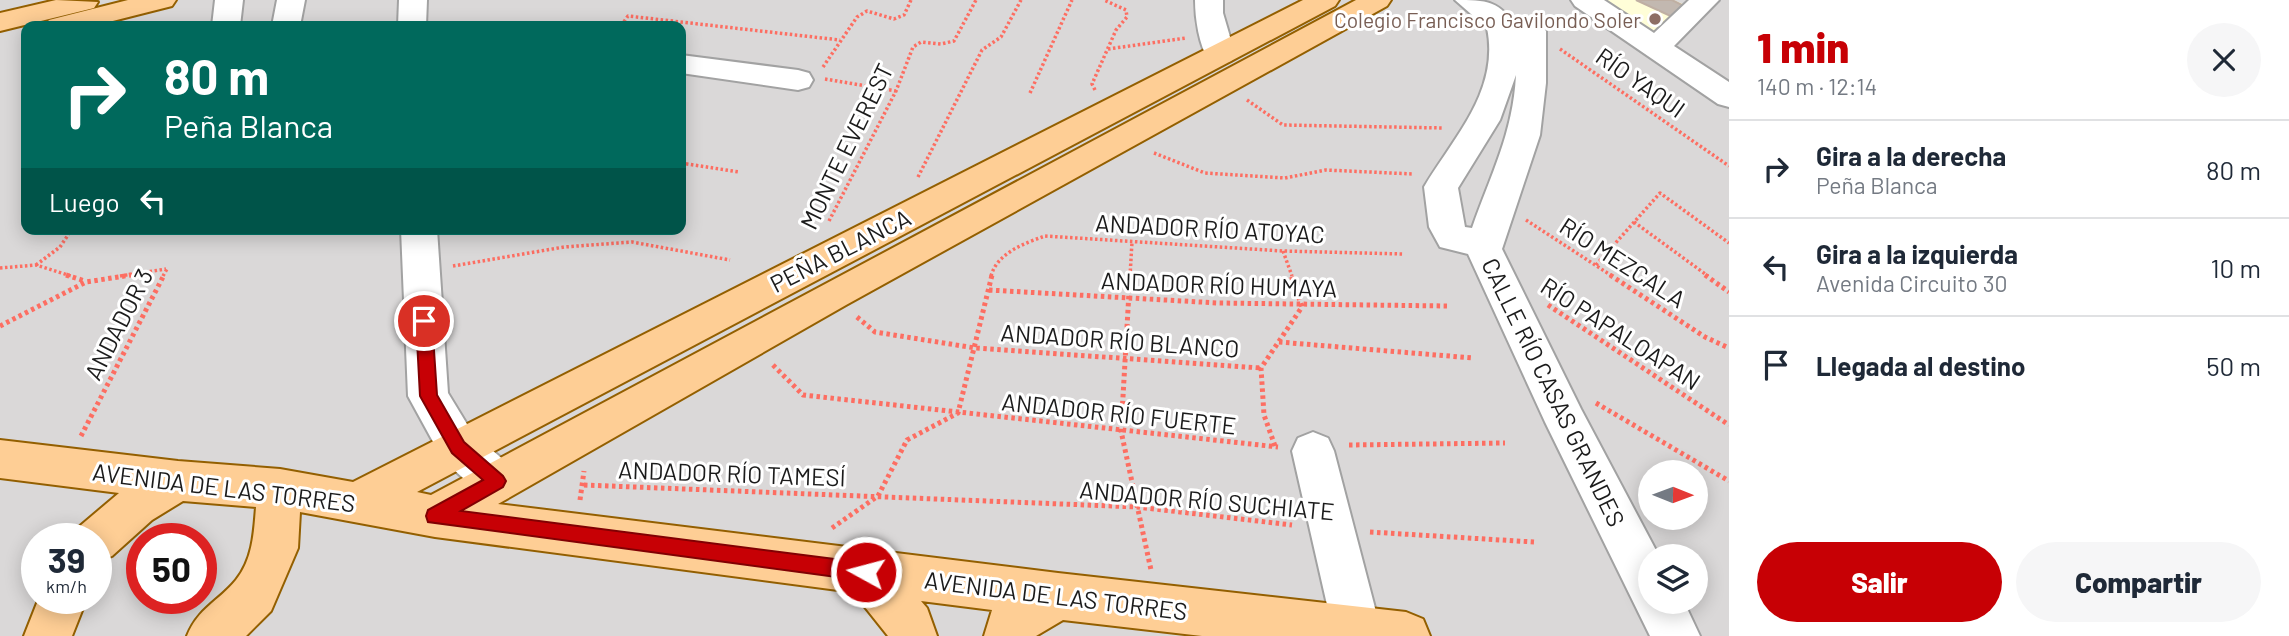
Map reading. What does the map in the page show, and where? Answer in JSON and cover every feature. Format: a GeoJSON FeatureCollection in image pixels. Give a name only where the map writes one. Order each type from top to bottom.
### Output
{"type":"FeatureCollection","features":[{"type":"Feature","properties":{"kind":"main road"},"geometry":{"type":"LineString","coordinates":[[78,21],[162,0]]}},
{"type":"Feature","properties":{"kind":"main road","name":"PEÑA BLANCA"},"geometry":{"type":"LineString","coordinates":[[435,516],[751,343],[1118,124],[1220,57],[1325,0]]}},
{"type":"Feature","properties":{"kind":"main road","name":"PEÑA BLANCA"},"geometry":{"type":"LineString","coordinates":[[1220,57],[1377,0]]}},
{"type":"Feature","properties":{"kind":"main road"},"geometry":{"type":"LineString","coordinates":[[0,22],[85,1]]}},
{"type":"Feature","properties":{"kind":"main road"},"geometry":{"type":"LineString","coordinates":[[0,41],[21,35]]}},
{"type":"Feature","properties":{"kind":"main road","name":"PEÑA BLANCA"},"geometry":{"type":"LineString","coordinates":[[355,503],[458,447],[895,222],[1118,124]]}},
{"type":"Feature","properties":{"kind":"main road","name":"AVENIDA DE LAS TORRES"},"geometry":{"type":"LineString","coordinates":[[0,459],[178,481],[280,489],[435,516],[783,562],[1406,636]]}},
{"type":"Feature","properties":{"kind":"main road"},"geometry":{"type":"LineString","coordinates":[[112,527],[136,506],[178,481]]}},
{"type":"Feature","properties":{"kind":"main road"},"geometry":{"type":"LineString","coordinates":[[211,636],[254,595],[275,548],[280,489]]}},
{"type":"Feature","properties":{"kind":"main road"},"geometry":{"type":"LineString","coordinates":[[866,572],[910,625],[913,636]]}},
{"type":"Feature","properties":{"kind":"main road"},"geometry":{"type":"LineString","coordinates":[[1008,636],[1010,625],[1058,596]]}},
{"type":"Feature","properties":{"kind":"main road"},"geometry":{"type":"LineString","coordinates":[[48,636],[56,614]]}},
{"type":"Feature","properties":{"kind":"street"},"geometry":{"type":"LineString","coordinates":[[227,21],[229,0]]}},
{"type":"Feature","properties":{"kind":"street"},"geometry":{"type":"LineString","coordinates":[[287,21],[291,0]]}},
{"type":"Feature","properties":{"kind":"street"},"geometry":{"type":"LineString","coordinates":[[412,21],[413,0]]}},
{"type":"Feature","properties":{"kind":"street"},"geometry":{"type":"LineString","coordinates":[[1209,0],[1209,13],[1220,57]]}},
{"type":"Feature","properties":{"kind":"street"},"geometry":{"type":"LineString","coordinates":[[1469,0],[1492,15],[1502,29],[1504,57],[1495,97],[1480,128],[1441,187],[1447,227],[1453,238],[1479,248]]}},
{"type":"Feature","properties":{"kind":"street"},"geometry":{"type":"LineString","coordinates":[[1585,0],[1729,97]]}},
{"type":"Feature","properties":{"kind":"street"},"geometry":{"type":"LineString","coordinates":[[1656,47],[1705,0]]}},
{"type":"Feature","properties":{"kind":"street","name":"CALLE RÍO CASAS GRANDES"},"geometry":{"type":"LineString","coordinates":[[1531,31],[1532,83],[1524,135],[1479,248],[1638,563]]}},
{"type":"Feature","properties":{"kind":"street"},"geometry":{"type":"LineString","coordinates":[[686,65],[807,80]]}},
{"type":"Feature","properties":{"kind":"street"},"geometry":{"type":"LineString","coordinates":[[419,235],[428,396],[458,447],[497,481]]}},
{"type":"Feature","properties":{"kind":"street"},"geometry":{"type":"LineString","coordinates":[[1294,449],[1330,529],[1357,631]]}},
{"type":"Feature","properties":{"kind":"street"},"geometry":{"type":"LineString","coordinates":[[1664,614],[1676,636]]}},
{"type":"Feature","properties":{"kind":"path"},"geometry":{"type":"LineString","coordinates":[[807,80],[857,17],[867,11],[894,19],[904,15],[911,0]]}},
{"type":"Feature","properties":{"kind":"path","name":"MONTE EVEREST"},"geometry":{"type":"LineString","coordinates":[[805,268],[896,91],[913,47],[921,42],[942,44],[954,41],[976,0]]}},
{"type":"Feature","properties":{"kind":"path"},"geometry":{"type":"LineString","coordinates":[[895,222],[982,50],[1001,37],[1021,0]]}},
{"type":"Feature","properties":{"kind":"path"},"geometry":{"type":"LineString","coordinates":[[1030,93],[1072,0]]}},
{"type":"Feature","properties":{"kind":"path"},"geometry":{"type":"LineString","coordinates":[[1104,0],[1126,10],[1127,17],[1116,30],[1092,84],[1118,124],[1156,155],[1205,173],[1285,178],[1326,170],[1449,175]]}},
{"type":"Feature","properties":{"kind":"path"},"geometry":{"type":"LineString","coordinates":[[624,21],[628,16],[672,21]]}},
{"type":"Feature","properties":{"kind":"path"},"geometry":{"type":"LineString","coordinates":[[686,23],[840,40]]}},
{"type":"Feature","properties":{"kind":"path","name":"RÍO YAQUI"},"geometry":{"type":"LineString","coordinates":[[1531,31],[1575,58],[1729,166]]}},
{"type":"Feature","properties":{"kind":"path"},"geometry":{"type":"LineString","coordinates":[[1108,49],[1220,57],[1283,125],[1480,128]]}},
{"type":"Feature","properties":{"kind":"path"},"geometry":{"type":"LineString","coordinates":[[807,80],[835,79],[896,91]]}},
{"type":"Feature","properties":{"kind":"path"},"geometry":{"type":"LineString","coordinates":[[686,164],[739,172]]}},
{"type":"Feature","properties":{"kind":"path"},"geometry":{"type":"LineString","coordinates":[[1596,265],[1660,193],[1729,243]]}},
{"type":"Feature","properties":{"kind":"path","name":"RÍO MEZCALA"},"geometry":{"type":"LineString","coordinates":[[1499,202],[1705,337],[1729,348]]}},
{"type":"Feature","properties":{"kind":"path"},"geometry":{"type":"LineString","coordinates":[[1634,222],[1729,292]]}},
{"type":"Feature","properties":{"kind":"path"},"geometry":{"type":"LineString","coordinates":[[36,265],[60,247],[68,235]]}},
{"type":"Feature","properties":{"kind":"path","name":"ANDADOR RÍO ATOYAC"},"geometry":{"type":"LineString","coordinates":[[1016,246],[1045,236],[1283,251],[1404,254]]}},
{"type":"Feature","properties":{"kind":"path"},"geometry":{"type":"LineString","coordinates":[[421,271],[565,247],[632,242],[730,260]]}},
{"type":"Feature","properties":{"kind":"path"},"geometry":{"type":"LineString","coordinates":[[1132,242],[1121,431],[1160,608]]}},
{"type":"Feature","properties":{"kind":"path","name":"ANDADOR RÍO BLANCO"},"geometry":{"type":"LineString","coordinates":[[958,413],[993,270],[1016,246]]}},
{"type":"Feature","properties":{"kind":"path","name":"RÍO PAPALOAPAN"},"geometry":{"type":"LineString","coordinates":[[1479,248],[1729,425]]}},
{"type":"Feature","properties":{"kind":"path"},"geometry":{"type":"LineString","coordinates":[[1283,251],[1302,307],[1261,368],[1264,415],[1294,449]]}},
{"type":"Feature","properties":{"kind":"path"},"geometry":{"type":"LineString","coordinates":[[0,268],[36,265],[86,282]]}},
{"type":"Feature","properties":{"kind":"path","name":"ANDADOR 3"},"geometry":{"type":"LineString","coordinates":[[64,467],[167,269],[86,282]]}},
{"type":"Feature","properties":{"kind":"path"},"geometry":{"type":"LineString","coordinates":[[0,326],[86,282]]}},
{"type":"Feature","properties":{"kind":"path","name":"ANDADOR RÍO HUMAYA"},"geometry":{"type":"LineString","coordinates":[[989,290],[1129,301],[1302,307],[1447,306]]}},
{"type":"Feature","properties":{"kind":"path","name":"ANDADOR RÍO BLANCO"},"geometry":{"type":"LineString","coordinates":[[833,295],[875,332],[975,348],[1261,368]]}},
{"type":"Feature","properties":{"kind":"path"},"geometry":{"type":"LineString","coordinates":[[1279,342],[1473,358]]}},
{"type":"Feature","properties":{"kind":"path","name":"ANDADOR RÍO FUERTE"},"geometry":{"type":"LineString","coordinates":[[751,343],[803,394],[1294,449],[1355,444],[1505,443]]}},
{"type":"Feature","properties":{"kind":"path"},"geometry":{"type":"LineString","coordinates":[[1542,370],[1729,481]]}},
{"type":"Feature","properties":{"kind":"path"},"geometry":{"type":"LineString","coordinates":[[783,562],[878,496],[907,440],[958,413]]}},
{"type":"Feature","properties":{"kind":"path"},"geometry":{"type":"LineString","coordinates":[[569,534],[584,485],[582,435]]}},
{"type":"Feature","properties":{"kind":"path","name":"ANDADOR RÍO TAMESÍ"},"geometry":{"type":"LineString","coordinates":[[584,485],[878,496]]}},
{"type":"Feature","properties":{"kind":"path","name":"ANDADOR RÍO SUCHIATE"},"geometry":{"type":"LineString","coordinates":[[878,496],[1137,507],[1330,529],[1534,542]]}},
{"type":"Feature","properties":{"kind":"shaded area"},"geometry":{"type":"Polygon","coordinates":[[[0,0],[1729,0],[1729,636],[0,636],[0,0]]]}},
{"type":"Feature","properties":{"kind":"shaded area","name":"Colegio Francisco Gavilondo Soler"},"geometry":{"type":"Polygon","coordinates":[[[1603,0],[1674,0],[1690,7],[1658,35],[1603,0]]]}},
{"type":"Feature","properties":{"kind":"building"},"geometry":{"type":"Polygon","coordinates":[[[1636,0],[1672,0],[1688,8],[1675,18],[1636,0]]]}},
{"type":"Feature","properties":{"kind":"place","name":"Colegio Francisco Gavilondo Soler"},"geometry":{"type":"Point","coordinates":[1655,19]}},
{"type":"Feature","properties":{"kind":"route"},"geometry":{"type":"LineString","coordinates":[[424,321],[428,396],[458,447],[497,481],[435,516],[866,572]]}}]}
